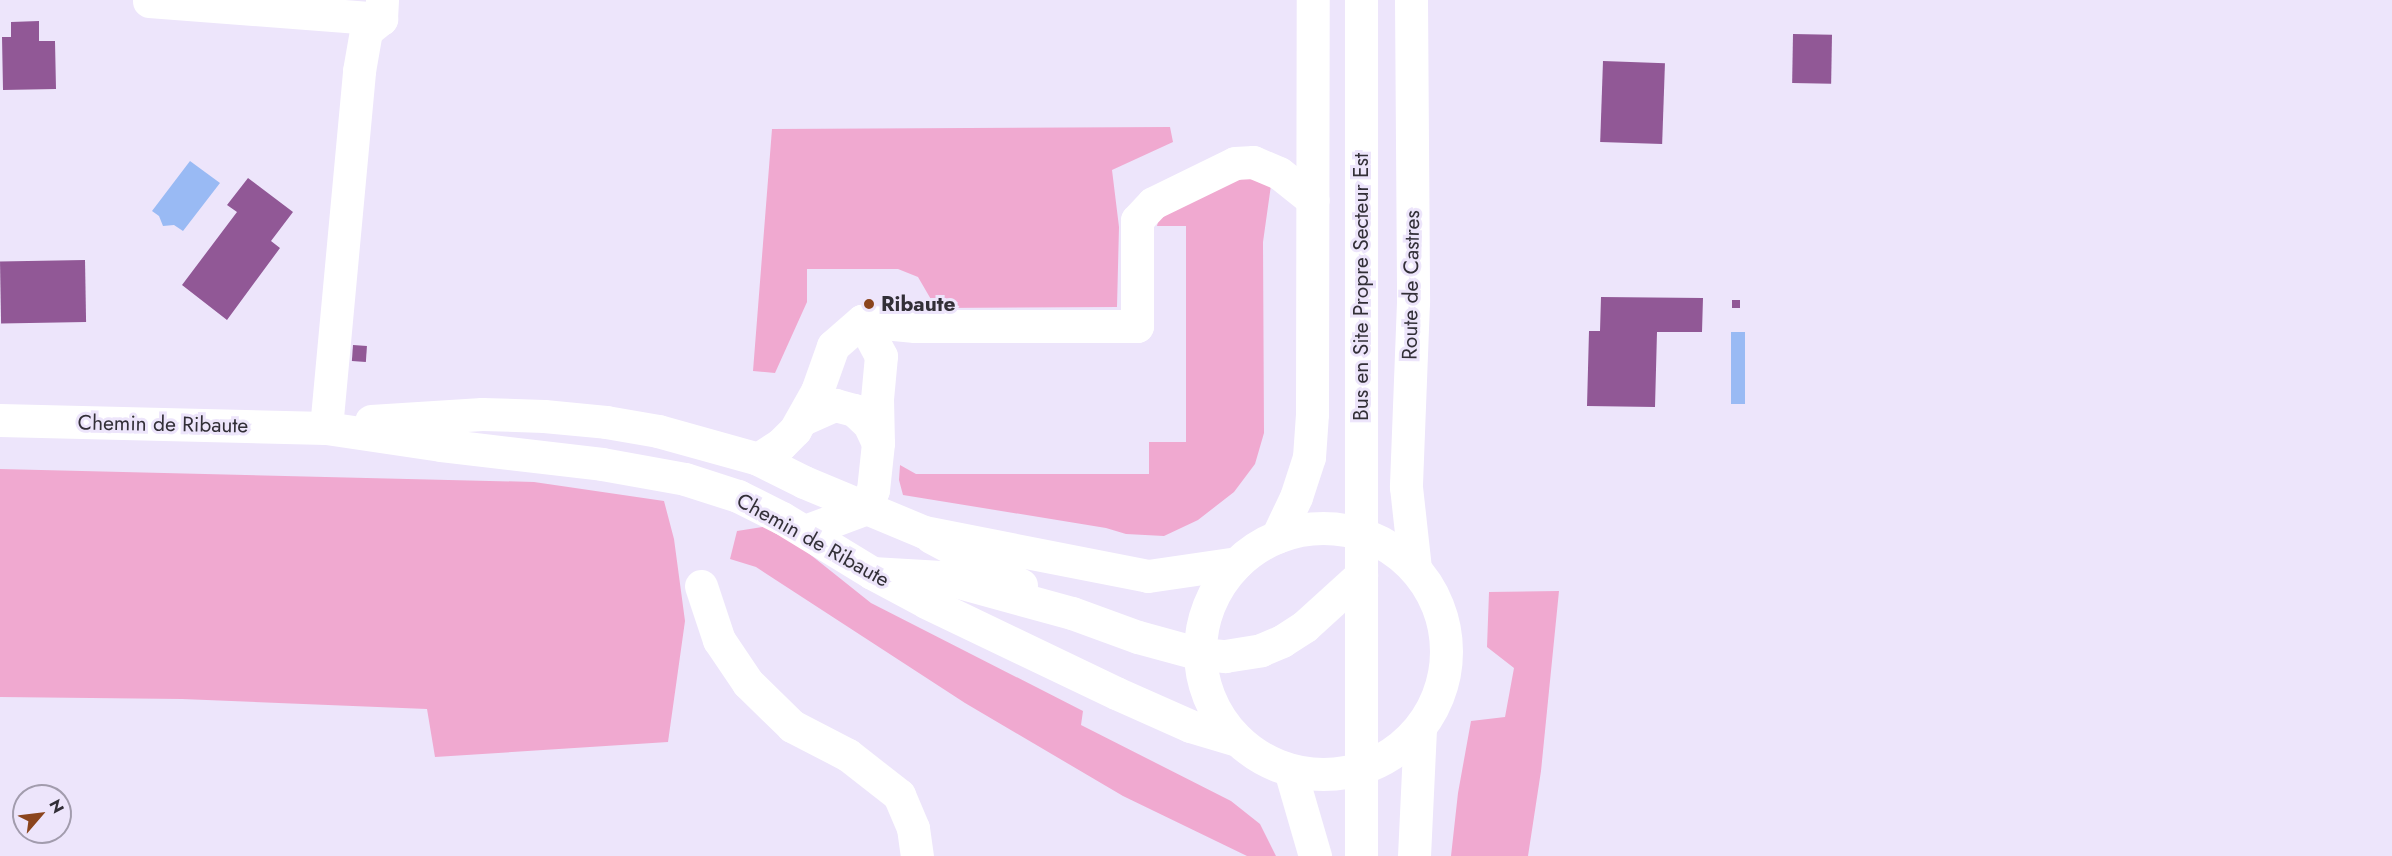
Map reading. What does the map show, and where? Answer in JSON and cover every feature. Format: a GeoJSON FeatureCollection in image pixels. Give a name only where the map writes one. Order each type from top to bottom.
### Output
{"type":"FeatureCollection","features":[{"type":"Feature","properties":{"kind":"main road"},"geometry":{"type":"LineString","coordinates":[[1277,537],[1296,497],[1309,457],[1312,414],[1313,0]]}},
{"type":"Feature","properties":{"kind":"main road","name":"Bus en Site Propre Secteur Est"},"geometry":{"type":"LineString","coordinates":[[1361,0],[1361,856]]}},
{"type":"Feature","properties":{"kind":"main road","name":"Route de Castres"},"geometry":{"type":"LineString","coordinates":[[1411,0],[1413,302],[1406,487],[1415,569]]}},
{"type":"Feature","properties":{"kind":"main road"},"geometry":{"type":"LineString","coordinates":[[149,1],[381,10]]}},
{"type":"Feature","properties":{"kind":"main road"},"geometry":{"type":"LineString","coordinates":[[326,428],[359,71],[366,31],[381,10]]}},
{"type":"Feature","properties":{"kind":"main road"},"geometry":{"type":"LineString","coordinates":[[758,459],[781,444],[803,419],[817,391],[833,346],[862,321],[915,326],[1137,326],[1137,220],[1153,203],[1235,163],[1253,162],[1280,172],[1313,200]]}},
{"type":"Feature","properties":{"kind":"main road"},"geometry":{"type":"LineString","coordinates":[[805,531],[864,509],[873,490],[878,443],[877,399],[880,356],[862,321]]}},
{"type":"Feature","properties":{"kind":"main road"},"geometry":{"type":"LineString","coordinates":[[803,419],[835,405],[854,410],[868,424],[878,443]]}},
{"type":"Feature","properties":{"kind":"main road","name":"Chemin de Ribaute"},"geometry":{"type":"LineString","coordinates":[[326,428],[376,420],[482,414],[544,416],[606,422],[658,431],[758,459],[864,509],[924,532],[1148,576],[1237,563]]}},
{"type":"Feature","properties":{"kind":"main road","name":"Chemin de Ribaute"},"geometry":{"type":"LineString","coordinates":[[0,420],[326,428],[441,445],[602,464],[685,479],[738,496],[805,531],[872,573],[1116,693],[1190,726],[1238,740]]}},
{"type":"Feature","properties":{"kind":"main road"},"geometry":{"type":"LineString","coordinates":[[1333,528],[1360,534],[1390,548],[1415,569],[1427,584],[1443,620],[1447,659],[1438,696],[1420,730],[1393,753],[1360,770],[1313,775],[1290,770],[1262,759],[1238,740],[1222,722],[1210,700],[1203,678],[1200,654],[1202,628],[1209,605],[1221,582],[1237,563],[1255,548],[1277,537],[1304,529],[1333,528]]}},
{"type":"Feature","properties":{"kind":"main road"},"geometry":{"type":"LineString","coordinates":[[924,532],[1072,613]]}},
{"type":"Feature","properties":{"kind":"main road"},"geometry":{"type":"LineString","coordinates":[[872,573],[941,577],[1072,613],[1138,637],[1200,654],[1225,656],[1261,650],[1282,641],[1305,626],[1361,575]]}},
{"type":"Feature","properties":{"kind":"main road"},"geometry":{"type":"LineString","coordinates":[[701,586],[719,640],[748,684],[792,726],[848,755],[899,795],[913,828],[917,856]]}},
{"type":"Feature","properties":{"kind":"main road"},"geometry":{"type":"LineString","coordinates":[[1414,856],[1420,730]]}},
{"type":"Feature","properties":{"kind":"main road"},"geometry":{"type":"LineString","coordinates":[[1290,770],[1315,856]]}},
{"type":"Feature","properties":{"kind":"shaded area"},"geometry":{"type":"Polygon","coordinates":[[[1170,127],[1173,142],[1112,170],[1119,227],[1117,307],[936,308],[918,277],[898,269],[807,269],[807,302],[775,373],[753,371],[772,129],[1170,127]]]}},
{"type":"Feature","properties":{"kind":"shaded area"},"geometry":{"type":"Polygon","coordinates":[[[1236,174],[1272,178],[1263,242],[1264,433],[1255,464],[1234,492],[1198,520],[1164,536],[1126,534],[1106,528],[903,495],[899,480],[900,465],[916,474],[1149,474],[1149,442],[1186,442],[1186,226],[1157,226],[1160,213],[1236,174]]]}},
{"type":"Feature","properties":{"kind":"shaded area"},"geometry":{"type":"Polygon","coordinates":[[[0,469],[534,482],[664,501],[674,539],[685,621],[668,742],[435,757],[427,709],[182,699],[0,697],[0,469]]]}},
{"type":"Feature","properties":{"kind":"shaded area"},"geometry":{"type":"Polygon","coordinates":[[[768,526],[807,552],[871,603],[1083,711],[1081,725],[1231,801],[1260,824],[1276,856],[1247,856],[1123,796],[965,703],[756,567],[730,559],[737,531],[768,526]]]}},
{"type":"Feature","properties":{"kind":"shaded area"},"geometry":{"type":"Polygon","coordinates":[[[1559,591],[1541,771],[1528,856],[1451,856],[1458,793],[1471,721],[1505,717],[1514,668],[1487,647],[1489,592],[1559,591]]]}},
{"type":"Feature","properties":{"kind":"water"},"geometry":{"type":"Polygon","coordinates":[[[190,161],[220,183],[183,231],[174,225],[163,226],[159,216],[152,211],[190,161]]]}},
{"type":"Feature","properties":{"kind":"water"},"geometry":{"type":"Polygon","coordinates":[[[1731,332],[1745,332],[1745,404],[1731,404],[1731,332]]]}},
{"type":"Feature","properties":{"kind":"building"},"geometry":{"type":"Polygon","coordinates":[[[39,21],[39,41],[55,41],[56,89],[3,90],[2,37],[11,37],[11,22],[39,21]]]}},
{"type":"Feature","properties":{"kind":"building"},"geometry":{"type":"Polygon","coordinates":[[[1793,34],[1832,35],[1831,84],[1792,83],[1793,34]]]}},
{"type":"Feature","properties":{"kind":"building"},"geometry":{"type":"Polygon","coordinates":[[[1603,61],[1665,63],[1662,144],[1600,142],[1603,61]]]}},
{"type":"Feature","properties":{"kind":"building"},"geometry":{"type":"Polygon","coordinates":[[[248,178],[293,212],[271,241],[280,248],[227,320],[182,285],[237,212],[227,205],[248,178]]]}},
{"type":"Feature","properties":{"kind":"building"},"geometry":{"type":"Polygon","coordinates":[[[85,260],[86,322],[1,323],[0,261],[85,260]]]}},
{"type":"Feature","properties":{"kind":"building"},"geometry":{"type":"Polygon","coordinates":[[[1601,297],[1703,298],[1702,332],[1657,332],[1655,407],[1587,406],[1589,331],[1600,331],[1601,297]]]}},
{"type":"Feature","properties":{"kind":"building"},"geometry":{"type":"Polygon","coordinates":[[[1732,300],[1740,300],[1740,308],[1732,308],[1732,300]]]}},
{"type":"Feature","properties":{"kind":"building"},"geometry":{"type":"Polygon","coordinates":[[[353,345],[367,346],[366,362],[352,361],[353,345]]]}},
{"type":"Feature","properties":{"kind":"place","name":"Ribaute"},"geometry":{"type":"Point","coordinates":[869,304]}}]}
